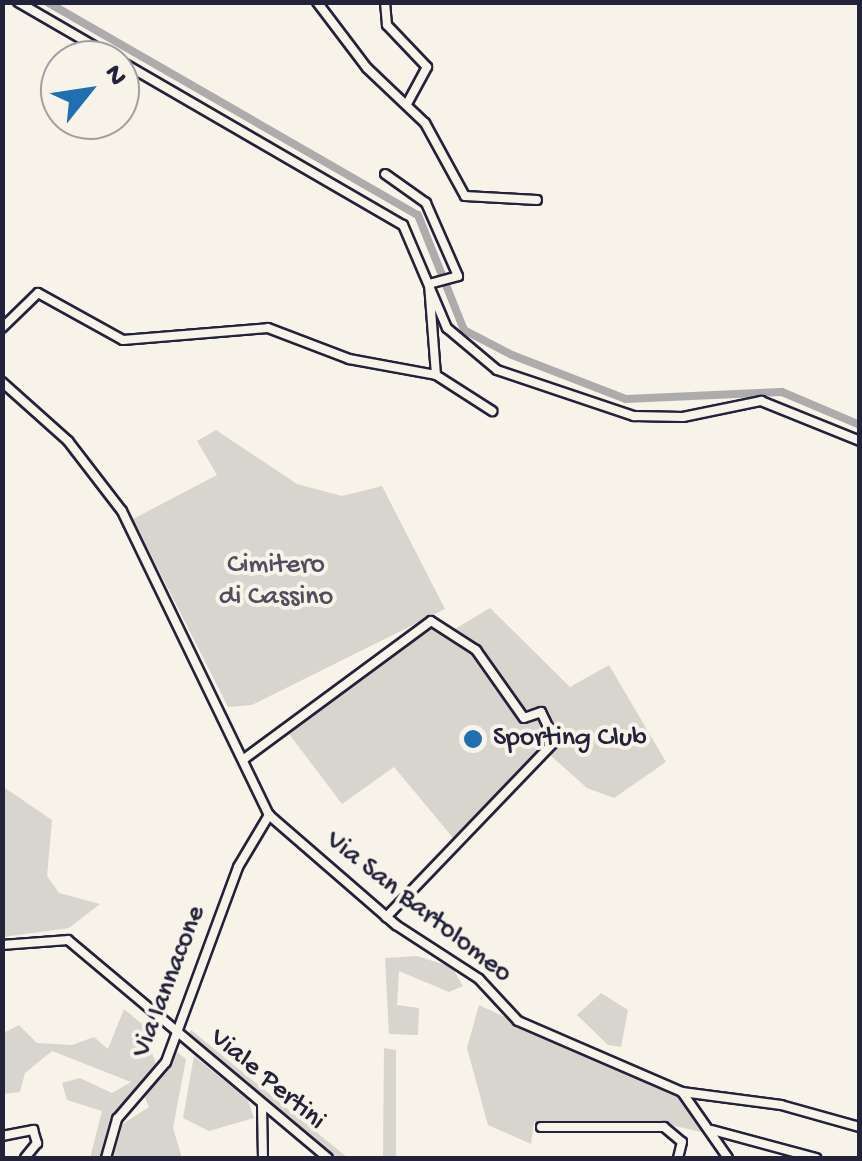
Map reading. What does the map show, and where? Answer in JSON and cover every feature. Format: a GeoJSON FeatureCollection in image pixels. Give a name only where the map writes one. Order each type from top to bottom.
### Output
{"type":"FeatureCollection","features":[{"type":"Feature","properties":{"kind":"street"},"geometry":{"type":"LineString","coordinates":[[18,2],[404,225],[454,338],[497,370],[634,416],[683,417],[761,401],[860,441]]}},
{"type":"Feature","properties":{"kind":"street"},"geometry":{"type":"LineString","coordinates":[[317,2],[407,104],[464,196],[537,200]]}},
{"type":"Feature","properties":{"kind":"street"},"geometry":{"type":"LineString","coordinates":[[385,2],[386,25],[427,67],[407,104]]}},
{"type":"Feature","properties":{"kind":"street"},"geometry":{"type":"LineString","coordinates":[[385,174],[426,203],[458,276],[429,284]]}},
{"type":"Feature","properties":{"kind":"street"},"geometry":{"type":"LineString","coordinates":[[429,284],[436,375]]}},
{"type":"Feature","properties":{"kind":"street"},"geometry":{"type":"LineString","coordinates":[[2,328],[38,293],[123,340],[268,328],[349,359],[436,375],[492,411]]}},
{"type":"Feature","properties":{"kind":"street","name":"Via San Bartolomeo"},"geometry":{"type":"LineString","coordinates":[[2,382],[68,442],[122,511],[270,814],[386,917],[479,979],[541,1036],[682,1092],[782,1105],[860,1127]]}},
{"type":"Feature","properties":{"kind":"street"},"geometry":{"type":"LineString","coordinates":[[244,760],[431,621],[476,650],[524,718],[541,712],[554,741],[386,917]]}},
{"type":"Feature","properties":{"kind":"street","name":"Via Iannacone"},"geometry":{"type":"LineString","coordinates":[[106,1158],[117,1119],[158,1079],[178,1035],[246,848],[270,814]]}},
{"type":"Feature","properties":{"kind":"street","name":"Viale Pertini"},"geometry":{"type":"LineString","coordinates":[[2,944],[64,938],[328,1158]]}},
{"type":"Feature","properties":{"kind":"street"},"geometry":{"type":"LineString","coordinates":[[682,1092],[728,1158]]}},
{"type":"Feature","properties":{"kind":"street"},"geometry":{"type":"LineString","coordinates":[[262,1106],[263,1158]]}},
{"type":"Feature","properties":{"kind":"street"},"geometry":{"type":"LineString","coordinates":[[542,1127],[664,1127],[682,1142],[678,1158]]}},
{"type":"Feature","properties":{"kind":"street"},"geometry":{"type":"LineString","coordinates":[[2,1136],[33,1130],[38,1143],[25,1158]]}},
{"type":"Feature","properties":{"kind":"street"},"geometry":{"type":"LineString","coordinates":[[712,1130],[816,1158]]}},
{"type":"Feature","properties":{"kind":"green space","name":"Cimitero di Cassino"},"geometry":{"type":"Polygon","coordinates":[[[216,430],[297,484],[342,496],[382,486],[445,609],[252,705],[228,707],[133,519],[217,475],[197,441],[216,430]]]}},
{"type":"Feature","properties":{"kind":"green space","name":"Sporting Club"},"geometry":{"type":"Polygon","coordinates":[[[490,608],[570,687],[609,665],[666,762],[614,798],[587,788],[549,754],[459,845],[394,767],[342,804],[283,726],[431,621],[455,629],[490,608]]]}},
{"type":"Feature","properties":{"kind":"green space"},"geometry":{"type":"Polygon","coordinates":[[[2,786],[52,820],[47,876],[59,893],[100,904],[69,928],[3,937],[2,786]]]}},
{"type":"Feature","properties":{"kind":"green space"},"geometry":{"type":"Polygon","coordinates":[[[417,956],[452,967],[463,986],[449,992],[399,971],[397,1005],[419,1008],[418,1035],[389,1034],[385,958],[417,956]]]}},
{"type":"Feature","properties":{"kind":"green space"},"geometry":{"type":"Polygon","coordinates":[[[601,993],[628,1010],[621,1047],[608,1045],[577,1015],[601,993]]]}},
{"type":"Feature","properties":{"kind":"green space"},"geometry":{"type":"Polygon","coordinates":[[[479,1005],[684,1100],[705,1133],[653,1121],[534,1122],[531,1144],[488,1125],[467,1048],[479,1005]]]}},
{"type":"Feature","properties":{"kind":"green space"},"geometry":{"type":"Polygon","coordinates":[[[124,1009],[142,1024],[157,1067],[120,1108],[106,1158],[90,1158],[102,1111],[67,1100],[62,1083],[80,1078],[112,1093],[131,1082],[52,1051],[25,1073],[20,1092],[3,1094],[2,1034],[19,1025],[37,1043],[72,1045],[94,1037],[108,1049],[124,1009]]]}},
{"type":"Feature","properties":{"kind":"green space"},"geometry":{"type":"Polygon","coordinates":[[[191,1030],[348,1158],[333,1158],[185,1039],[191,1030]]]}},
{"type":"Feature","properties":{"kind":"green space"},"geometry":{"type":"Polygon","coordinates":[[[384,1048],[396,1050],[396,1158],[383,1158],[384,1048]]]}},
{"type":"Feature","properties":{"kind":"green space"},"geometry":{"type":"Polygon","coordinates":[[[177,1052],[186,1059],[173,1128],[182,1158],[111,1158],[118,1127],[149,1107],[145,1097],[177,1052]]]}},
{"type":"Feature","properties":{"kind":"green space"},"geometry":{"type":"Polygon","coordinates":[[[194,1056],[248,1100],[254,1118],[209,1131],[183,1118],[194,1056]]]}},
{"type":"Feature","properties":{"kind":"waterway"},"geometry":{"type":"LineString","coordinates":[[47,2],[418,215],[464,330],[512,355],[626,399],[782,392],[860,425]]}},
{"type":"Feature","properties":{"kind":"place","name":"Sporting Club"},"geometry":{"type":"Point","coordinates":[473,739]}}]}
